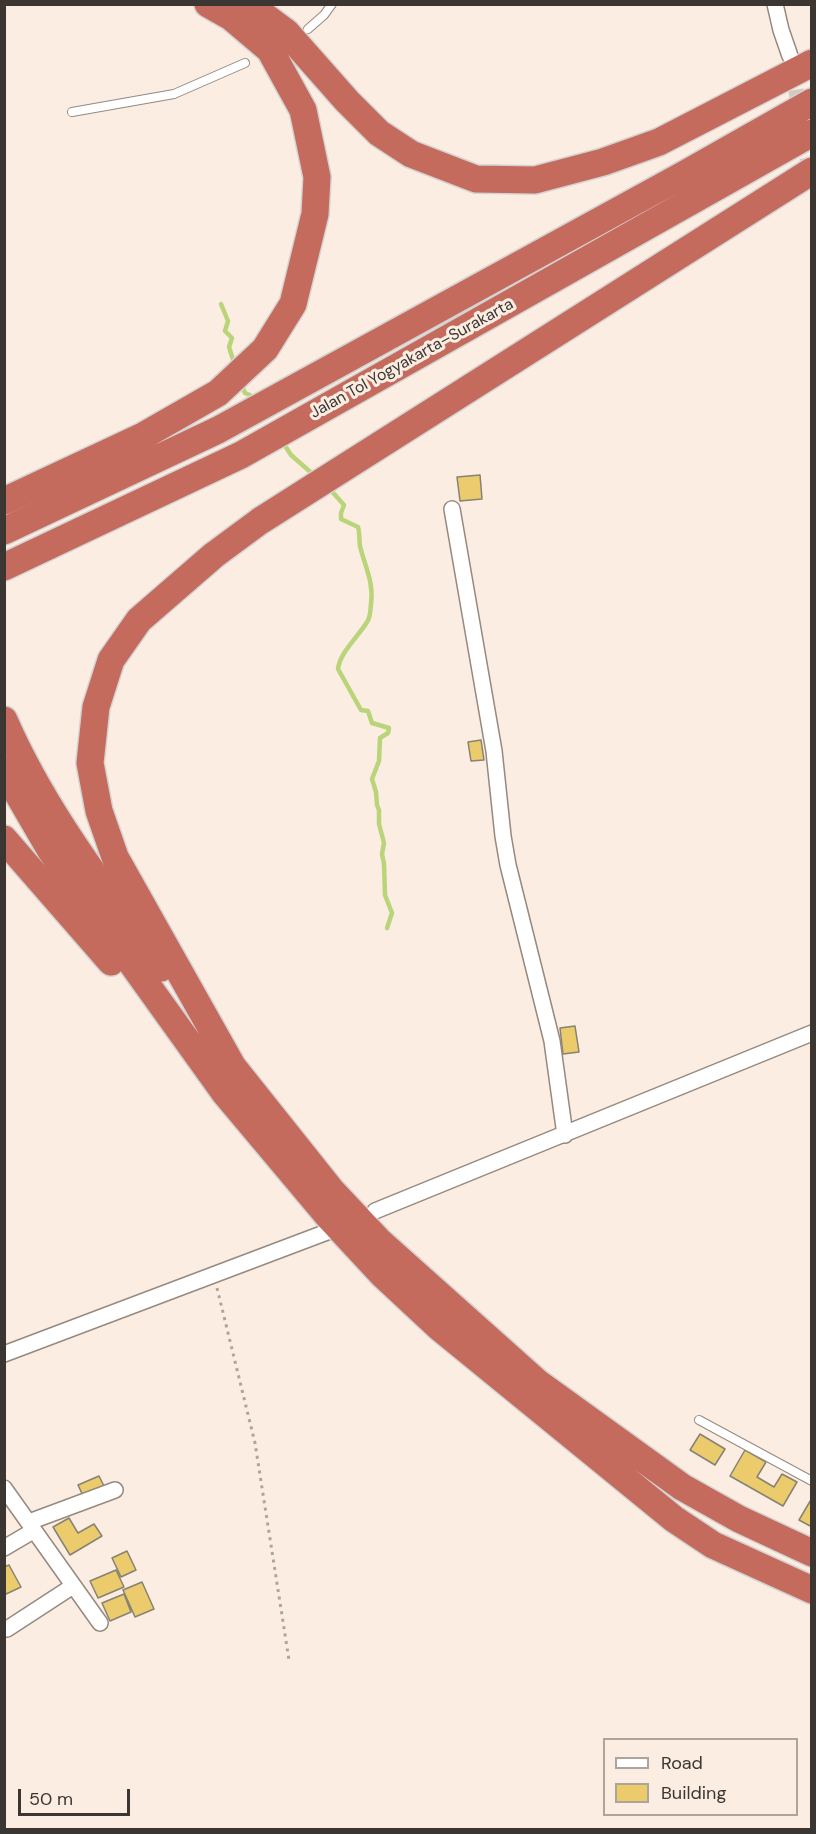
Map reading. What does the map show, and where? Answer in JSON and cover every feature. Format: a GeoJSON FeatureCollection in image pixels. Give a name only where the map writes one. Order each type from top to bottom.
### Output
{"type":"FeatureCollection","features":[{"type":"Feature","properties":{"kind":"highway"},"geometry":{"type":"LineString","coordinates":[[4,501],[143,436],[218,393],[264,349],[293,304],[315,214],[317,177],[303,110],[270,50],[231,18],[208,4]]}},
{"type":"Feature","properties":{"kind":"highway"},"geometry":{"type":"LineString","coordinates":[[248,4],[286,32],[347,101],[379,133],[411,154],[476,179],[535,180],[603,162],[659,142],[801,59]]}},
{"type":"Feature","properties":{"kind":"highway","name":"Jalan Tol Yogyakarta–Surakarta"},"geometry":{"type":"LineString","coordinates":[[4,531],[218,430],[812,102]]}},
{"type":"Feature","properties":{"kind":"highway","name":"Jalan Tol Yogyakarta–Surakarta"},"geometry":{"type":"LineString","coordinates":[[4,567],[241,456],[812,133]]}},
{"type":"Feature","properties":{"kind":"highway"},"geometry":{"type":"LineString","coordinates":[[231,1084],[115,857],[99,811],[90,763],[96,707],[111,660],[139,620],[214,555],[260,521],[812,171]]}},
{"type":"Feature","properties":{"kind":"highway"},"geometry":{"type":"LineString","coordinates":[[4,720],[18,752],[71,843],[231,1084]]}},
{"type":"Feature","properties":{"kind":"highway"},"geometry":{"type":"LineString","coordinates":[[4,770],[51,851],[231,1084],[329,1217],[382,1274],[440,1328],[674,1519],[713,1545],[812,1590]]}},
{"type":"Feature","properties":{"kind":"highway"},"geometry":{"type":"LineString","coordinates":[[4,839],[379,1241],[538,1383],[682,1487],[740,1519],[812,1553]]}},
{"type":"Feature","properties":{"kind":"street"},"geometry":{"type":"LineString","coordinates":[[775,4],[781,30],[801,59]]}},
{"type":"Feature","properties":{"kind":"street"},"geometry":{"type":"LineString","coordinates":[[452,509],[494,751],[508,865],[552,1041],[565,1135]]}},
{"type":"Feature","properties":{"kind":"street"},"geometry":{"type":"LineString","coordinates":[[375,1211],[812,1033]]}},
{"type":"Feature","properties":{"kind":"street"},"geometry":{"type":"LineString","coordinates":[[4,1354],[327,1232]]}},
{"type":"Feature","properties":{"kind":"street"},"geometry":{"type":"LineString","coordinates":[[4,1488],[100,1623]]}},
{"type":"Feature","properties":{"kind":"street"},"geometry":{"type":"LineString","coordinates":[[4,1548],[31,1526],[115,1490]]}},
{"type":"Feature","properties":{"kind":"street"},"geometry":{"type":"LineString","coordinates":[[7,1629],[74,1586]]}},
{"type":"Feature","properties":{"kind":"lane"},"geometry":{"type":"LineString","coordinates":[[308,29],[324,15],[332,4]]}},
{"type":"Feature","properties":{"kind":"lane"},"geometry":{"type":"LineString","coordinates":[[72,111],[174,94],[245,63]]}},
{"type":"Feature","properties":{"kind":"lane"},"geometry":{"type":"LineString","coordinates":[[699,1420],[812,1481]]}},
{"type":"Feature","properties":{"kind":"path"},"geometry":{"type":"LineString","coordinates":[[214,1273],[255,1443],[290,1660]]}},
{"type":"Feature","properties":{"kind":"building"},"geometry":{"type":"Polygon","coordinates":[[[480,475],[482,499],[460,501],[457,477],[480,475]]]}},
{"type":"Feature","properties":{"kind":"building"},"geometry":{"type":"Polygon","coordinates":[[[481,740],[484,760],[471,761],[468,742],[481,740]]]}},
{"type":"Feature","properties":{"kind":"building"},"geometry":{"type":"Polygon","coordinates":[[[575,1026],[579,1052],[563,1054],[560,1028],[575,1026]]]}},
{"type":"Feature","properties":{"kind":"building"},"geometry":{"type":"Polygon","coordinates":[[[700,1434],[725,1449],[715,1465],[690,1450],[700,1434]]]}},
{"type":"Feature","properties":{"kind":"building"},"geometry":{"type":"Polygon","coordinates":[[[745,1450],[766,1462],[757,1477],[774,1487],[782,1474],[797,1482],[783,1506],[730,1476],[745,1450]]]}},
{"type":"Feature","properties":{"kind":"building"},"geometry":{"type":"Polygon","coordinates":[[[99,1476],[105,1488],[84,1498],[78,1485],[99,1476]]]}},
{"type":"Feature","properties":{"kind":"building"},"geometry":{"type":"Polygon","coordinates":[[[812,1498],[812,1527],[799,1520],[812,1498]]]}},
{"type":"Feature","properties":{"kind":"building"},"geometry":{"type":"Polygon","coordinates":[[[69,1518],[78,1533],[94,1524],[102,1536],[70,1555],[53,1527],[69,1518]]]}},
{"type":"Feature","properties":{"kind":"building"},"geometry":{"type":"Polygon","coordinates":[[[127,1551],[136,1570],[121,1577],[112,1558],[127,1551]]]}},
{"type":"Feature","properties":{"kind":"building"},"geometry":{"type":"Polygon","coordinates":[[[9,1565],[21,1587],[4,1595],[4,1567],[9,1565]]]}},
{"type":"Feature","properties":{"kind":"building"},"geometry":{"type":"Polygon","coordinates":[[[116,1570],[124,1587],[98,1598],[90,1581],[116,1570]]]}},
{"type":"Feature","properties":{"kind":"building"},"geometry":{"type":"Polygon","coordinates":[[[142,1582],[154,1609],[135,1617],[123,1590],[142,1582]]]}},
{"type":"Feature","properties":{"kind":"building"},"geometry":{"type":"Polygon","coordinates":[[[124,1594],[131,1612],[110,1621],[102,1603],[124,1594]]]}},
{"type":"Feature","properties":{"kind":"waterway"},"geometry":{"type":"LineString","coordinates":[[221,304],[228,321],[225,331],[232,338],[229,347],[235,366]]}},
{"type":"Feature","properties":{"kind":"waterway"},"geometry":{"type":"LineString","coordinates":[[241,384],[245,393],[250,395],[253,401]]}},
{"type":"Feature","properties":{"kind":"waterway"},"geometry":{"type":"LineString","coordinates":[[282,441],[291,455],[315,476]]}},
{"type":"Feature","properties":{"kind":"waterway"},"geometry":{"type":"LineString","coordinates":[[328,487],[344,505],[341,519],[358,527],[360,546],[372,596],[369,618],[346,651],[338,669],[361,710],[368,711],[372,723],[389,728],[388,733],[380,738],[379,761],[372,779],[384,843],[382,854],[385,895],[392,913],[387,928]]}},
{"type":"Feature","properties":{"kind":"tunnel"},"geometry":{"type":"LineString","coordinates":[[792,67],[812,188]]}}]}
